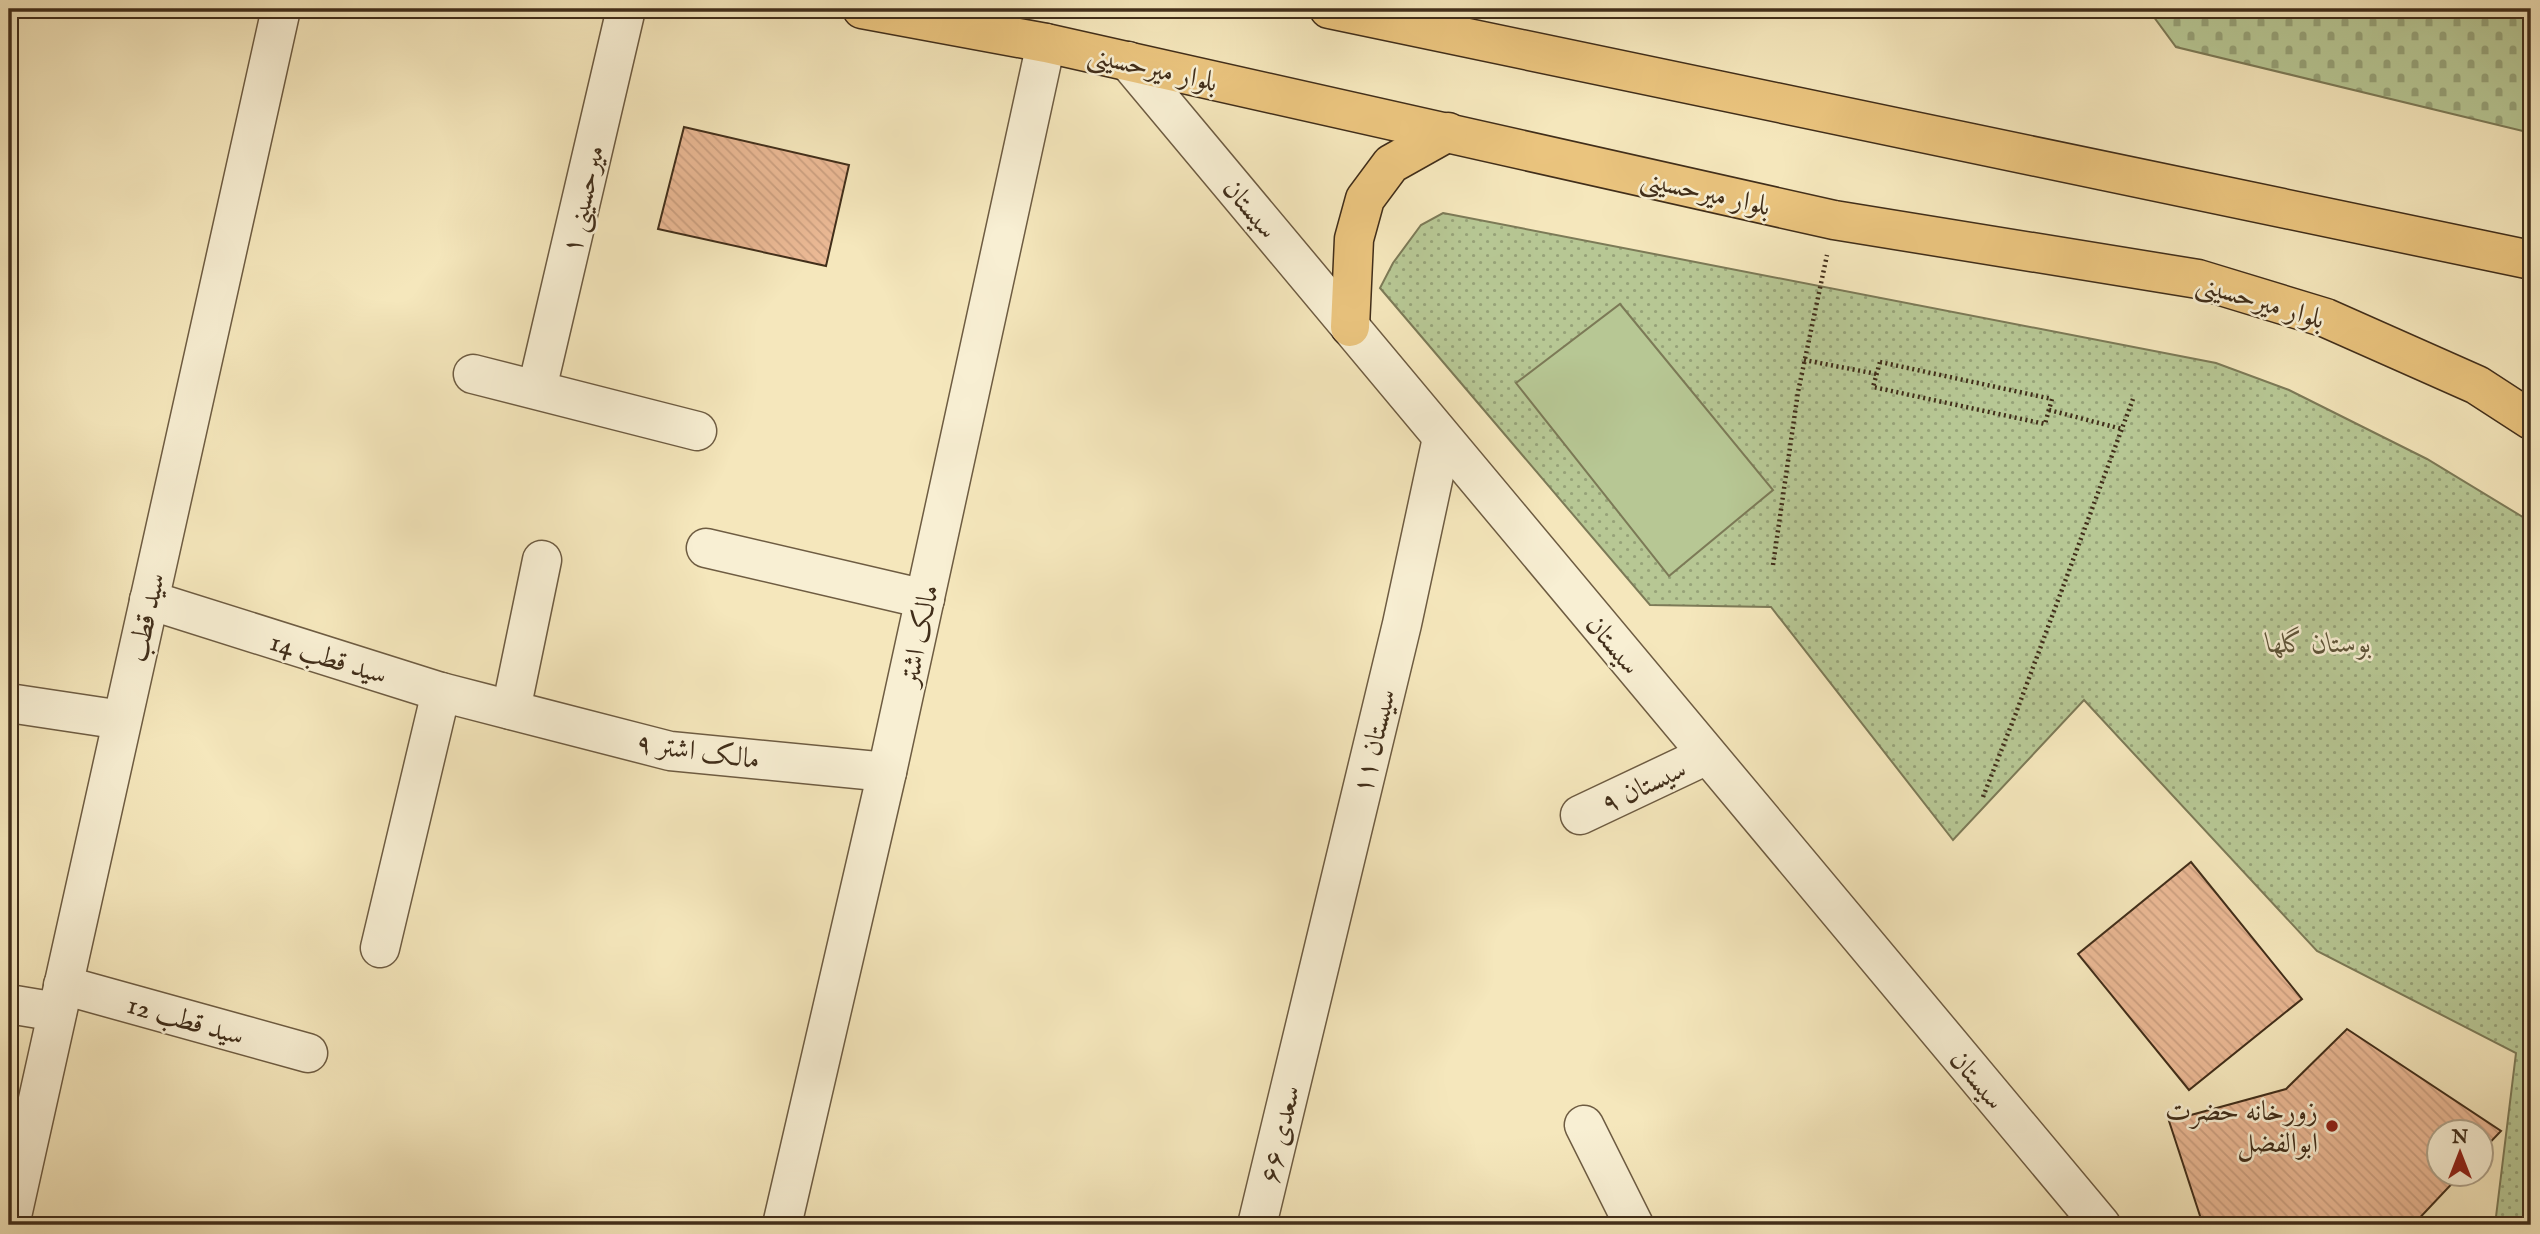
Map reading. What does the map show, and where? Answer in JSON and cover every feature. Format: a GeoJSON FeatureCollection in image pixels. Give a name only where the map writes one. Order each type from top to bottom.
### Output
{"type":"FeatureCollection","features":[{"type":"Feature","properties":{"kind":"main road","name":"بلوار میرحسینی"},"geometry":{"type":"LineString","coordinates":[[862,9],[1046,43],[1834,220],[2198,279],[2326,318],[2477,385],[2531,419]]}},
{"type":"Feature","properties":{"kind":"main road"},"geometry":{"type":"LineString","coordinates":[[1329,9],[2515,256],[2531,283]]}},
{"type":"Feature","properties":{"kind":"main road"},"geometry":{"type":"LineString","coordinates":[[1350,327],[1354,239],[1365,200],[1391,164],[1448,132]]}},
{"type":"Feature","properties":{"kind":"main road"},"geometry":{"type":"LineString","coordinates":[[2477,385],[2531,384]]}},
{"type":"Feature","properties":{"kind":"street","name":"سید قطب"},"geometry":{"type":"LineString","coordinates":[[12,1202],[281,9]]}},
{"type":"Feature","properties":{"kind":"street","name":"میرحسینی ۱"},"geometry":{"type":"LineString","coordinates":[[537,389],[626,9]]}},
{"type":"Feature","properties":{"kind":"street","name":"مالک اشتر"},"geometry":{"type":"LineString","coordinates":[[782,1225],[887,772],[1046,43]]}},
{"type":"Feature","properties":{"kind":"street","name":"سیستان"},"geometry":{"type":"LineString","coordinates":[[1128,61],[2101,1225]]}},
{"type":"Feature","properties":{"kind":"street"},"geometry":{"type":"LineString","coordinates":[[473,374],[698,431]]}},
{"type":"Feature","properties":{"kind":"street","name":"سیستان ۱۱"},"geometry":{"type":"LineString","coordinates":[[1300,1043],[1402,624],[1442,438]]}},
{"type":"Feature","properties":{"kind":"street"},"geometry":{"type":"LineString","coordinates":[[706,548],[925,599]]}},
{"type":"Feature","properties":{"kind":"street"},"geometry":{"type":"LineString","coordinates":[[511,710],[542,560]]}},
{"type":"Feature","properties":{"kind":"street","name":"سید قطب 14"},"geometry":{"type":"LineString","coordinates":[[149,600],[441,692],[511,710]]}},
{"type":"Feature","properties":{"kind":"street"},"geometry":{"type":"LineString","coordinates":[[380,948],[441,692]]}},
{"type":"Feature","properties":{"kind":"street"},"geometry":{"type":"LineString","coordinates":[[9,703],[122,720]]}},
{"type":"Feature","properties":{"kind":"street","name":"مالک اشتر ۹"},"geometry":{"type":"LineString","coordinates":[[511,710],[670,751],[887,772]]}},
{"type":"Feature","properties":{"kind":"street","name":"سیستان ۹"},"geometry":{"type":"LineString","coordinates":[[1580,815],[1707,755]]}},
{"type":"Feature","properties":{"kind":"street","name":"سید قطب 12"},"geometry":{"type":"LineString","coordinates":[[9,1004],[60,998],[308,1053]]}},
{"type":"Feature","properties":{"kind":"street","name":"سعدی ۶۶"},"geometry":{"type":"LineString","coordinates":[[1257,1225],[1300,1043]]}},
{"type":"Feature","properties":{"kind":"street"},"geometry":{"type":"LineString","coordinates":[[1584,1125],[1634,1225]]}},
{"type":"Feature","properties":{"kind":"path"},"geometry":{"type":"LineString","coordinates":[[1773,565],[1783,483],[1804,360],[1834,220]]}},
{"type":"Feature","properties":{"kind":"path"},"geometry":{"type":"LineString","coordinates":[[1804,360],[1877,374]]}},
{"type":"Feature","properties":{"kind":"path"},"geometry":{"type":"LineString","coordinates":[[1880,362],[2052,399],[2045,424],[1873,387],[1877,374],[1880,362]]}},
{"type":"Feature","properties":{"kind":"path"},"geometry":{"type":"LineString","coordinates":[[1983,797],[2133,399]]}},
{"type":"Feature","properties":{"kind":"path"},"geometry":{"type":"LineString","coordinates":[[2049,410],[2122,429]]}},
{"type":"Feature","properties":{"kind":"green space"},"geometry":{"type":"Polygon","coordinates":[[[2148,9],[2531,9],[2531,133],[2176,47],[2148,9]]]}},
{"type":"Feature","properties":{"kind":"green space","name":"بوستان گلها"},"geometry":{"type":"Polygon","coordinates":[[[1443,213],[2216,363],[2289,390],[2427,459],[2531,522],[2531,1225],[2495,1225],[2516,1053],[2317,951],[2084,700],[1953,840],[1771,607],[1650,605],[1380,288],[1393,263],[1421,225],[1443,213]]]}},
{"type":"Feature","properties":{"kind":"green space"},"geometry":{"type":"Polygon","coordinates":[[[1620,304],[1773,490],[1669,576],[1516,383],[1620,304]]]}},
{"type":"Feature","properties":{"kind":"building"},"geometry":{"type":"Polygon","coordinates":[[[684,127],[849,165],[826,266],[658,229],[684,127]]]}},
{"type":"Feature","properties":{"kind":"building"},"geometry":{"type":"Polygon","coordinates":[[[2191,862],[2302,999],[2189,1090],[2078,954],[2191,862]]]}},
{"type":"Feature","properties":{"kind":"building","name":"زورخانه حضرت ابوالفضل"},"geometry":{"type":"Polygon","coordinates":[[[2347,1029],[2481,1118],[2424,1118],[2424,1188],[2448,1188],[2413,1225],[2291,1225],[2294,1220],[2274,1225],[2203,1225],[2169,1121],[2286,1089],[2347,1029]]]}},
{"type":"Feature","properties":{"kind":"building","name":"زورخانه حضرت ابوالفضل"},"geometry":{"type":"Polygon","coordinates":[[[2494,1126],[2501,1131],[2494,1138],[2494,1126]]]}},
{"type":"Feature","properties":{"kind":"place","name":"زورخانه حضرت ابوالفضل"},"geometry":{"type":"Point","coordinates":[2332,1126]}}]}
